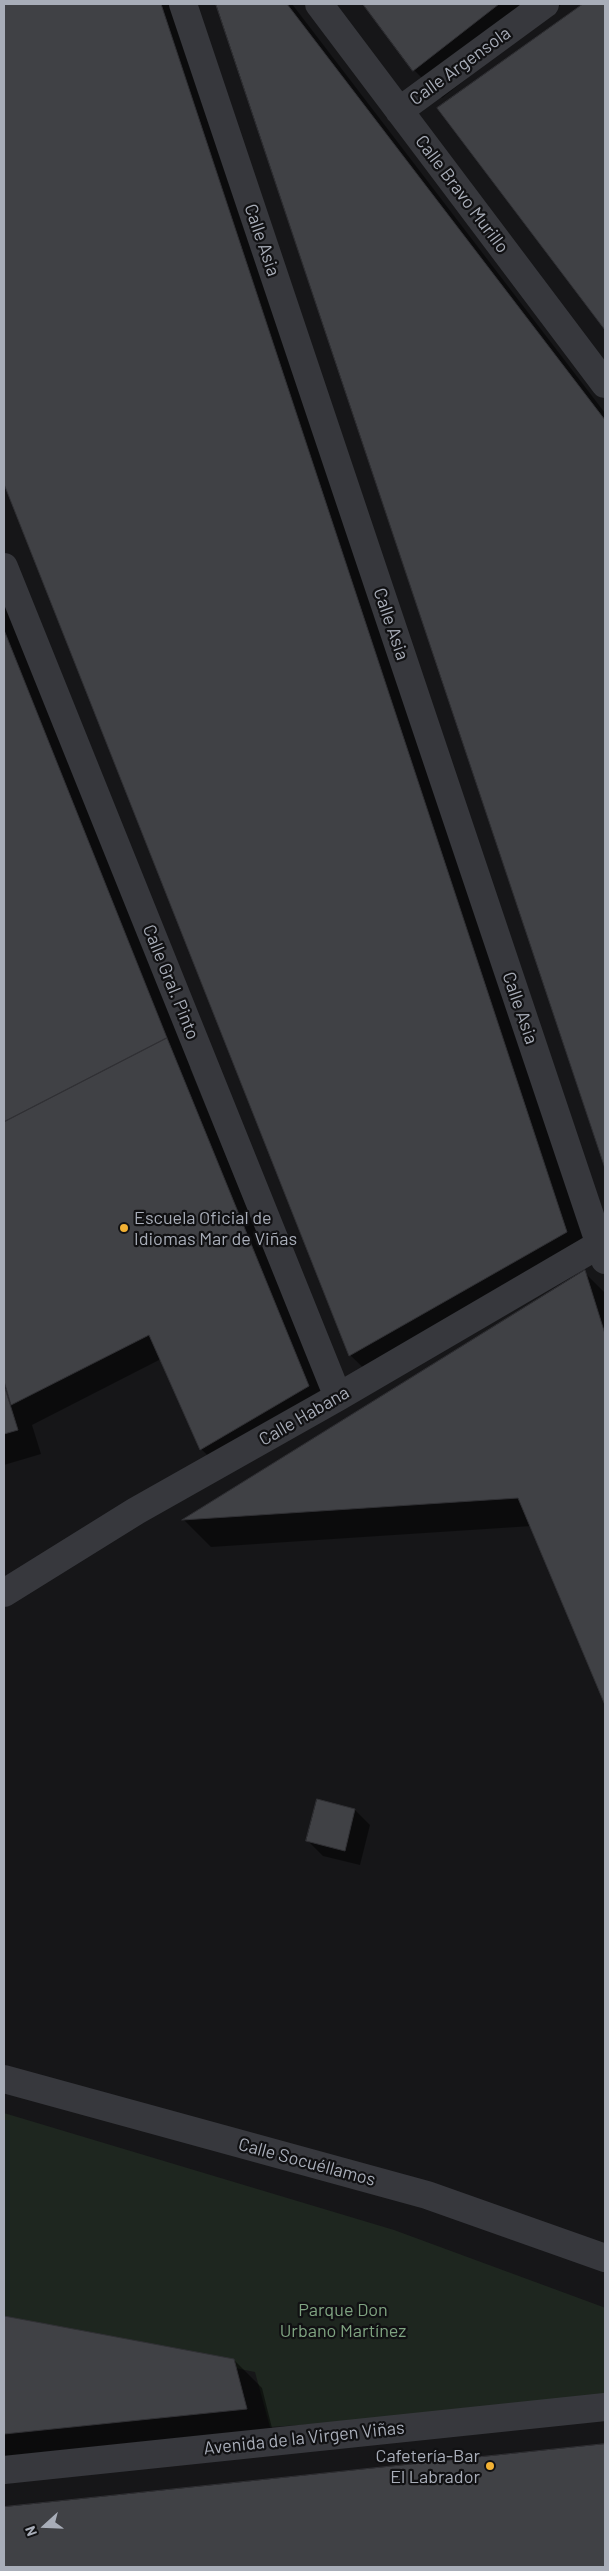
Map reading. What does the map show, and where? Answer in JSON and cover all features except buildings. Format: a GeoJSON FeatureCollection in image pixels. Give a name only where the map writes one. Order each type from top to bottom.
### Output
{"type":"FeatureCollection","features":[{"type":"Feature","properties":{"kind":"street","name":"Calle Asia"},"geometry":{"type":"LineString","coordinates":[[183,4],[603,1248]]}},
{"type":"Feature","properties":{"kind":"street","name":"Calle Bravo Murillo"},"geometry":{"type":"LineString","coordinates":[[319,4],[605,384]]}},
{"type":"Feature","properties":{"kind":"street","name":"Calle Argensola"},"geometry":{"type":"LineString","coordinates":[[399,111],[544,4]]}},
{"type":"Feature","properties":{"kind":"street","name":"Calle Gral. Pinto"},"geometry":{"type":"LineString","coordinates":[[4,567],[338,1397]]}},
{"type":"Feature","properties":{"kind":"street","name":"Calle Habana"},"geometry":{"type":"LineString","coordinates":[[4,1594],[136,1511],[603,1248]]}},
{"type":"Feature","properties":{"kind":"street","name":"Calle Socuéllamos"},"geometry":{"type":"LineString","coordinates":[[4,2079],[427,2194],[605,2258]]}},
{"type":"Feature","properties":{"kind":"street","name":"Avenida de la Virgen Viñas"},"geometry":{"type":"LineString","coordinates":[[4,2470],[605,2407]]}},
{"type":"Feature","properties":{"kind":"green space","name":"Parque Don Urbano Martínez"},"geometry":{"type":"Polygon","coordinates":[[[4,2113],[394,2230],[603,2307],[605,2308],[605,2405],[270,2427],[255,2372],[4,2322],[4,2113]]]}},
{"type":"Feature","properties":{"kind":"place","name":"Escuela Oficial de Idiomas Mar de Viñas"},"geometry":{"type":"Point","coordinates":[124,1228]}},
{"type":"Feature","properties":{"kind":"place","name":"Cafetería-Bar El Labrador"},"geometry":{"type":"Point","coordinates":[490,2466]}}]}
